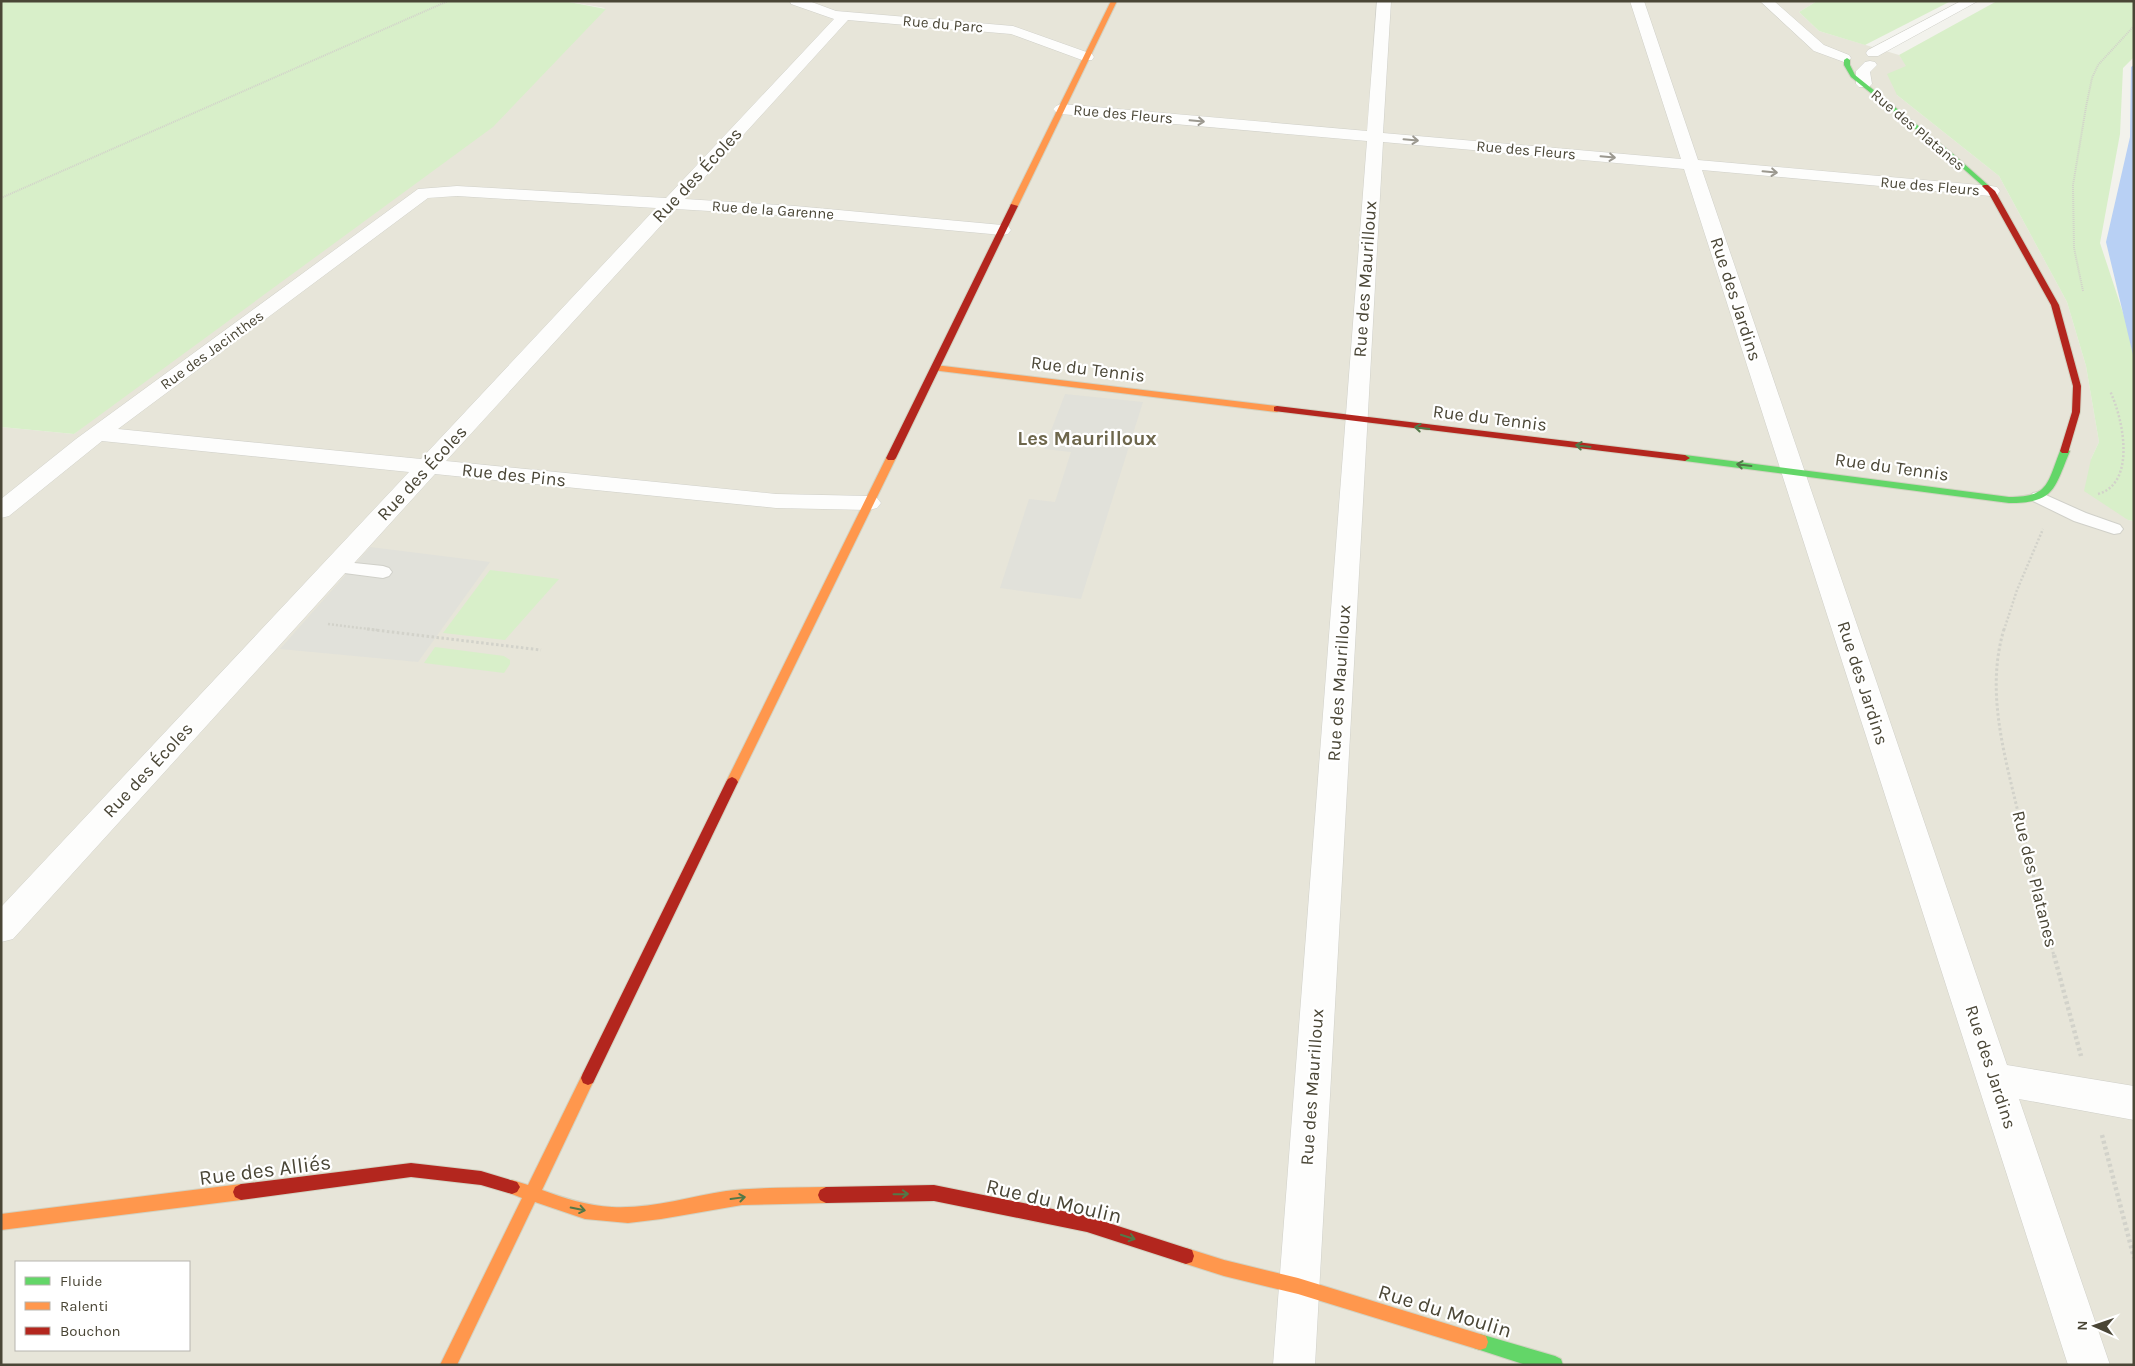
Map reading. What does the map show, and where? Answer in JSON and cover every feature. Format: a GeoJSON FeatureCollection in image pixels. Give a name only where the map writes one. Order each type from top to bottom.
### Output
{"type":"FeatureCollection","features":[{"type":"Feature","properties":{"kind":"street","name":"Rue du Parc"},"geometry":{"type":"LineString","coordinates":[[796,1],[834,15],[1013,30],[1087,57]]}},
{"type":"Feature","properties":{"kind":"street"},"geometry":{"type":"LineString","coordinates":[[448,1365],[1114,1]]}},
{"type":"Feature","properties":{"kind":"street","name":"Rue des Maurilloux"},"geometry":{"type":"LineString","coordinates":[[1294,1365],[1384,1]]}},
{"type":"Feature","properties":{"kind":"street","name":"Rue des Jardins"},"geometry":{"type":"LineString","coordinates":[[1637,1],[2089,1365]]}},
{"type":"Feature","properties":{"kind":"street","name":"Rue des Platanes"},"geometry":{"type":"LineString","coordinates":[[1766,1],[1824,51],[1871,59],[1884,57],[1886,62]]}},
{"type":"Feature","properties":{"kind":"street"},"geometry":{"type":"LineString","coordinates":[[1871,59],[1972,1]]}},
{"type":"Feature","properties":{"kind":"street","name":"Rue des Écoles"},"geometry":{"type":"LineString","coordinates":[[1,929],[844,16]]}},
{"type":"Feature","properties":{"kind":"street","name":"Rue des Platanes"},"geometry":{"type":"LineString","coordinates":[[1848,56],[1848,66],[1853,76],[1991,191],[2055,304],[2077,386],[2076,412],[2073,428],[2054,482],[2046,493],[2039,496]]}},
{"type":"Feature","properties":{"kind":"street","name":"Rue des Platanes"},"geometry":{"type":"LineString","coordinates":[[1864,84],[1863,71],[1871,59]]}},
{"type":"Feature","properties":{"kind":"street","name":"Rue des Fleurs"},"geometry":{"type":"LineString","coordinates":[[1062,109],[1991,191]]}},
{"type":"Feature","properties":{"kind":"street","name":"Rue de la Garenne"},"geometry":{"type":"LineString","coordinates":[[424,193],[457,191],[671,203],[795,211],[1002,230]]}},
{"type":"Feature","properties":{"kind":"street","name":"Rue des Jacinthes"},"geometry":{"type":"LineString","coordinates":[[1,511],[99,434],[424,193]]}},
{"type":"Feature","properties":{"kind":"street","name":"Rue du Tennis"},"geometry":{"type":"LineString","coordinates":[[935,368],[1793,471],[2009,500],[2030,500],[2039,496]]}},
{"type":"Feature","properties":{"kind":"street","name":"Rue des Pins"},"geometry":{"type":"LineString","coordinates":[[99,434],[776,501],[869,503]]}},
{"type":"Feature","properties":{"kind":"street"},"geometry":{"type":"LineString","coordinates":[[1995,1079],[2134,1103]]}},
{"type":"Feature","properties":{"kind":"street","name":"Rue des Alliés"},"geometry":{"type":"LineString","coordinates":[[1,1222],[411,1170],[482,1178],[532,1193]]}},
{"type":"Feature","properties":{"kind":"street","name":"Rue du Moulin"},"geometry":{"type":"LineString","coordinates":[[532,1193],[556,1204],[609,1215],[649,1214],[742,1197],[934,1193],[1087,1224],[1224,1268],[1298,1286],[1555,1365]]}},
{"type":"Feature","properties":{"kind":"lane"},"geometry":{"type":"LineString","coordinates":[[2039,496],[2080,518],[2114,528]]}},
{"type":"Feature","properties":{"kind":"lane"},"geometry":{"type":"LineString","coordinates":[[335,567],[382,572]]}},
{"type":"Feature","properties":{"kind":"path"},"geometry":{"type":"LineString","coordinates":[[1,198],[448,1]]}},
{"type":"Feature","properties":{"kind":"path"},"geometry":{"type":"LineString","coordinates":[[2083,292],[2074,248],[2072,213],[2073,185],[2086,107],[2092,78],[2098,65],[2134,26]]}},
{"type":"Feature","properties":{"kind":"path"},"geometry":{"type":"LineString","coordinates":[[2108,386],[2127,431]]}},
{"type":"Feature","properties":{"kind":"path"},"geometry":{"type":"LineString","coordinates":[[2060,507],[2081,498],[2114,490]]}},
{"type":"Feature","properties":{"kind":"path","name":"Rue des Platanes"},"geometry":{"type":"LineString","coordinates":[[2060,507],[2045,523],[2004,627],[1998,655],[1996,688],[1999,730],[2026,848],[2134,1258]]}},
{"type":"Feature","properties":{"kind":"path"},"geometry":{"type":"LineString","coordinates":[[288,619],[541,650]]}},
{"type":"Feature","properties":{"kind":"shaded area"},"geometry":{"type":"Polygon","coordinates":[[[564,1],[1817,1],[1799,12],[1819,31],[1899,55],[1907,66],[1897,95],[1999,176],[2067,302],[2086,366],[2099,442],[2091,459],[2128,520],[2134,521],[2134,1365],[1,1365],[1,427],[74,434],[605,8],[564,1]]]}},
{"type":"Feature","properties":{"kind":"shaded area"},"geometry":{"type":"Polygon","coordinates":[[[1065,394],[1143,402],[1081,599],[1000,588],[1029,499],[1055,502],[1071,452],[1044,449],[1065,394]]]}},
{"type":"Feature","properties":{"kind":"shaded area"},"geometry":{"type":"Polygon","coordinates":[[[370,547],[490,562],[418,662],[280,649],[370,547]]]}},
{"type":"Feature","properties":{"kind":"green space"},"geometry":{"type":"Polygon","coordinates":[[[1,1],[564,1],[606,9],[493,127],[74,434],[1,427],[1,1]]]}},
{"type":"Feature","properties":{"kind":"green space"},"geometry":{"type":"Polygon","coordinates":[[[1817,1],[1951,1],[1865,45],[1819,31],[1799,12],[1817,1]]]}},
{"type":"Feature","properties":{"kind":"green space"},"geometry":{"type":"Polygon","coordinates":[[[1997,1],[2134,1],[2134,57],[2123,68],[2120,134],[2100,243],[2134,346],[2134,521],[2128,520],[2084,491],[2091,459],[2099,442],[2086,366],[2067,302],[1999,176],[1897,95],[1887,74],[1906,66],[1899,55],[1997,1]]]}},
{"type":"Feature","properties":{"kind":"green space"},"geometry":{"type":"Polygon","coordinates":[[[490,570],[559,579],[505,640],[443,633],[490,570]]]}},
{"type":"Feature","properties":{"kind":"green space"},"geometry":{"type":"Polygon","coordinates":[[[435,647],[504,656],[510,660],[510,664],[504,673],[424,663],[435,647]]]}},
{"type":"Feature","properties":{"kind":"water"},"geometry":{"type":"Polygon","coordinates":[[[2134,65],[2134,359],[2106,242],[2130,137],[2131,67],[2134,65]]]}},
{"type":"Feature","properties":{"kind":"traffic: fast"},"geometry":{"type":"LineString","coordinates":[[1847,60],[1847,65],[1853,76],[1951,155],[1986,186]]}},
{"type":"Feature","properties":{"kind":"traffic: fast"},"geometry":{"type":"LineString","coordinates":[[1685,458],[2020,500],[2037,498],[2050,488],[2065,451]]}},
{"type":"Feature","properties":{"kind":"traffic: fast"},"geometry":{"type":"LineString","coordinates":[[1480,1342],[1555,1365]]}},
{"type":"Feature","properties":{"kind":"traffic: slow"},"geometry":{"type":"LineString","coordinates":[[1014,206],[1114,1]]}},
{"type":"Feature","properties":{"kind":"traffic: slow"},"geometry":{"type":"LineString","coordinates":[[935,368],[1277,409]]}},
{"type":"Feature","properties":{"kind":"traffic: slow"},"geometry":{"type":"LineString","coordinates":[[732,782],[891,458]]}},
{"type":"Feature","properties":{"kind":"traffic: slow"},"geometry":{"type":"LineString","coordinates":[[448,1365],[588,1078]]}},
{"type":"Feature","properties":{"kind":"traffic: slow"},"geometry":{"type":"LineString","coordinates":[[512,1187],[573,1208],[611,1215],[661,1212],[742,1197],[826,1195]]}},
{"type":"Feature","properties":{"kind":"traffic: slow"},"geometry":{"type":"LineString","coordinates":[[1,1222],[241,1192]]}},
{"type":"Feature","properties":{"kind":"traffic: slow"},"geometry":{"type":"LineString","coordinates":[[1186,1256],[1224,1268],[1298,1286],[1480,1342]]}},
{"type":"Feature","properties":{"kind":"traffic: jam"},"geometry":{"type":"LineString","coordinates":[[1986,186],[1991,191],[2055,305],[2077,386],[2076,412],[2065,451]]}},
{"type":"Feature","properties":{"kind":"traffic: jam"},"geometry":{"type":"LineString","coordinates":[[891,458],[1014,206]]}},
{"type":"Feature","properties":{"kind":"traffic: jam"},"geometry":{"type":"LineString","coordinates":[[1277,409],[1685,458]]}},
{"type":"Feature","properties":{"kind":"traffic: jam"},"geometry":{"type":"LineString","coordinates":[[588,1078],[732,782]]}},
{"type":"Feature","properties":{"kind":"traffic: jam"},"geometry":{"type":"LineString","coordinates":[[241,1192],[411,1170],[481,1178],[512,1187]]}},
{"type":"Feature","properties":{"kind":"traffic: jam"},"geometry":{"type":"LineString","coordinates":[[826,1195],[934,1193],[1087,1224],[1186,1256]]}},
{"type":"Feature","properties":{"kind":"district","name":"Les Maurilloux"},"geometry":{"type":"Point","coordinates":[1087,438]}}]}
